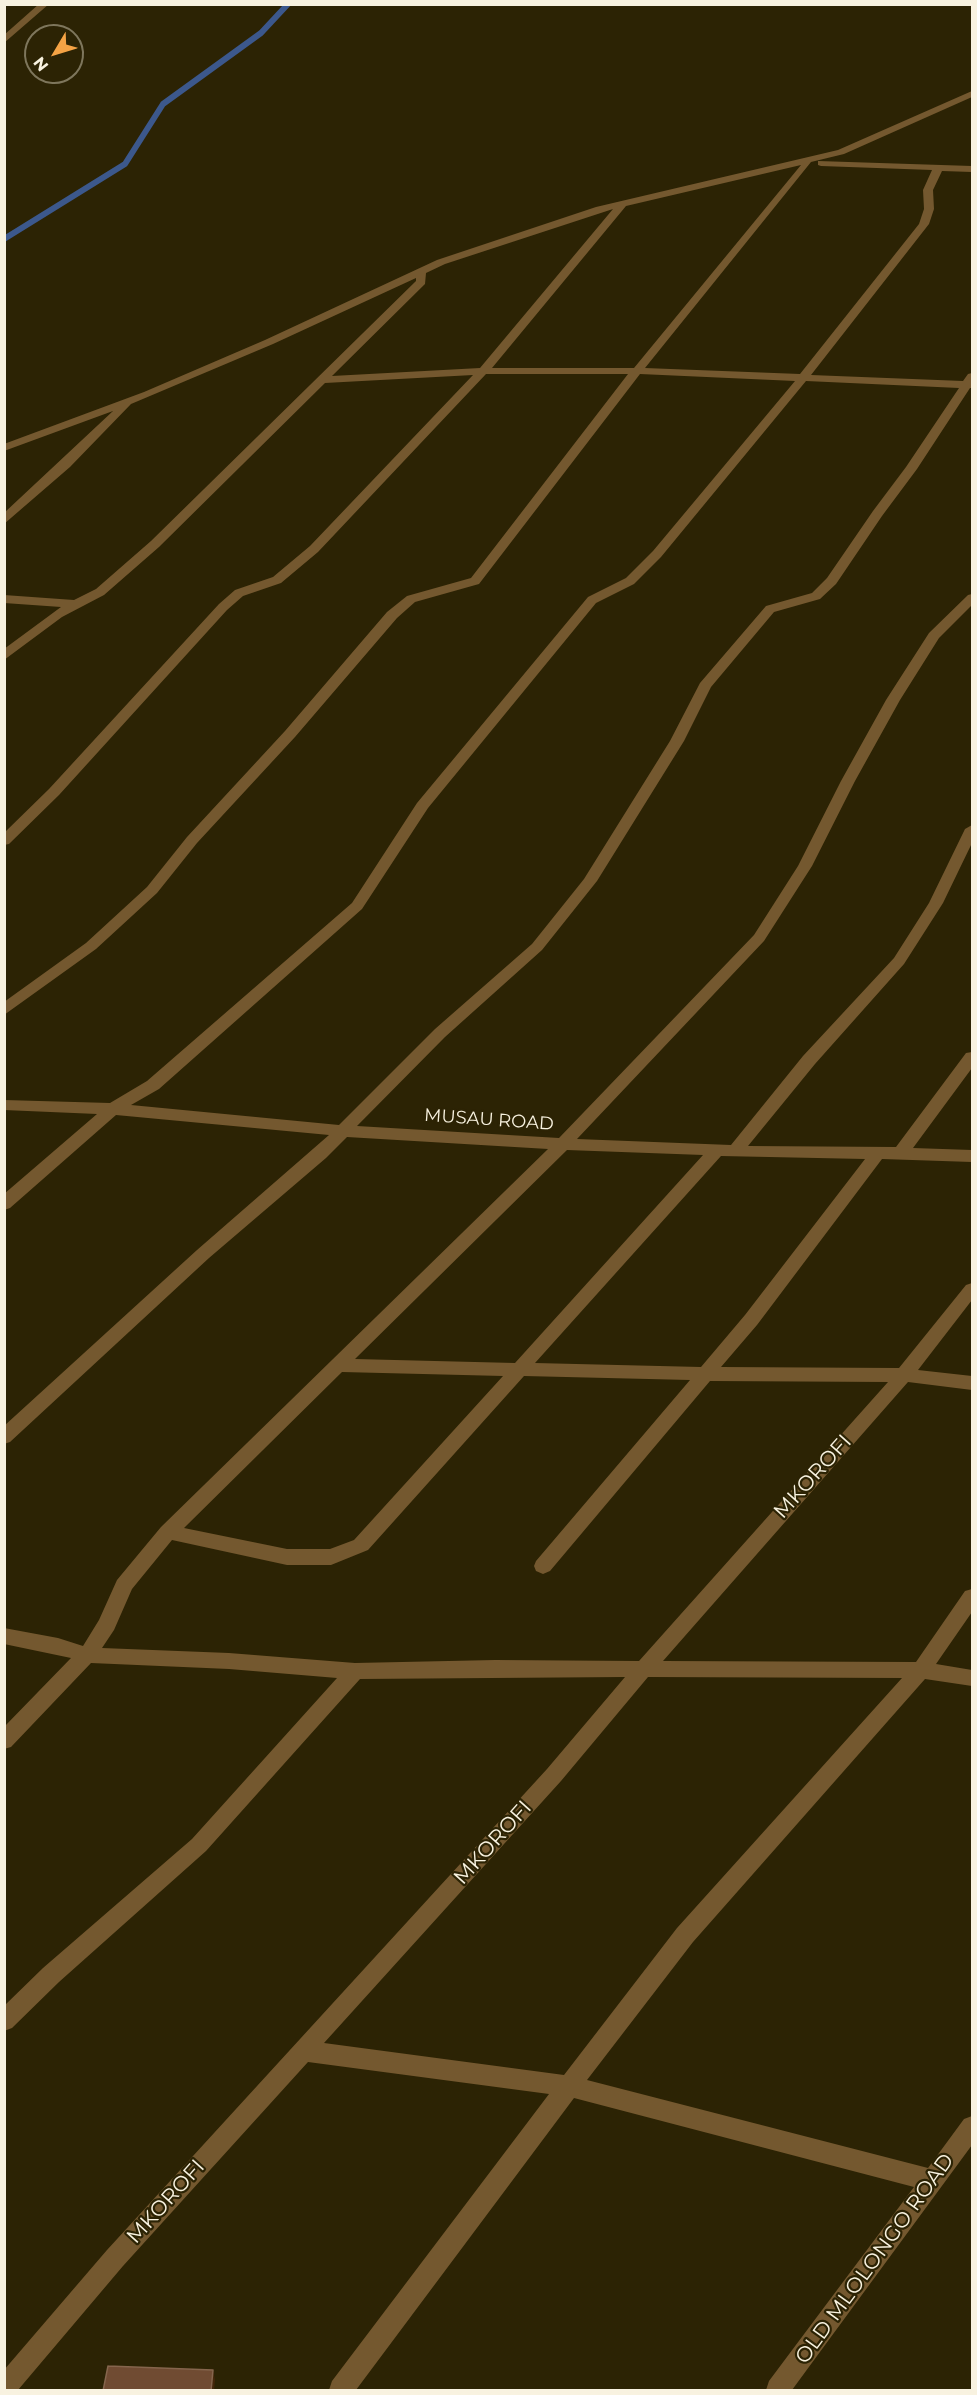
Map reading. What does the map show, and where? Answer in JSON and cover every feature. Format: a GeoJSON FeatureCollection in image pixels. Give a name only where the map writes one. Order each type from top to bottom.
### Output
{"type":"FeatureCollection","features":[{"type":"Feature","properties":{"kind":"street"},"geometry":{"type":"LineString","coordinates":[[4,40],[45,4]]}},
{"type":"Feature","properties":{"kind":"street"},"geometry":{"type":"LineString","coordinates":[[4,448],[130,400],[279,337],[421,272],[519,235],[623,203],[841,152],[972,94]]}},
{"type":"Feature","properties":{"kind":"street"},"geometry":{"type":"LineString","coordinates":[[803,162],[938,168],[967,168],[972,162]]}},
{"type":"Feature","properties":{"kind":"street"},"geometry":{"type":"LineString","coordinates":[[4,1010],[91,946],[152,890],[192,840],[290,734],[392,615],[411,599],[475,581],[637,371],[803,162]]}},
{"type":"Feature","properties":{"kind":"street"},"geometry":{"type":"LineString","coordinates":[[4,1204],[113,1109],[153,1084],[357,906],[422,806],[592,600],[630,581],[657,554],[804,378],[924,224],[929,209],[928,190],[938,168]]}},
{"type":"Feature","properties":{"kind":"street"},"geometry":{"type":"LineString","coordinates":[[4,841],[54,792],[223,608],[239,593],[277,580],[314,549],[483,371],[623,203]]}},
{"type":"Feature","properties":{"kind":"street"},"geometry":{"type":"LineString","coordinates":[[4,656],[57,614],[100,592],[154,544],[421,282],[421,272]]}},
{"type":"Feature","properties":{"kind":"street"},"geometry":{"type":"LineString","coordinates":[[321,380],[483,371],[637,371],[971,382]]}},
{"type":"Feature","properties":{"kind":"street"},"geometry":{"type":"LineString","coordinates":[[4,1437],[203,1254],[320,1154],[440,1033],[537,947],[590,881],[677,741],[705,686],[770,609],[816,596],[831,581],[971,382]]}},
{"type":"Feature","properties":{"kind":"street"},"geometry":{"type":"LineString","coordinates":[[4,520],[66,464],[130,400]]}},
{"type":"Feature","properties":{"kind":"street"},"geometry":{"type":"LineString","coordinates":[[4,1740],[87,1655],[107,1624],[124,1585],[168,1532],[563,1144],[759,938],[805,866],[848,781],[893,700],[934,636],[972,598]]}},
{"type":"Feature","properties":{"kind":"street"},"geometry":{"type":"LineString","coordinates":[[4,599],[76,604]]}},
{"type":"Feature","properties":{"kind":"street"},"geometry":{"type":"LineString","coordinates":[[168,1532],[287,1557],[331,1557],[361,1545],[519,1371],[899,962],[936,903],[972,829]]}},
{"type":"Feature","properties":{"kind":"street"},"geometry":{"type":"LineString","coordinates":[[901,1153],[972,1057]]}},
{"type":"Feature","properties":{"kind":"street","name":"MUSAU ROAD"},"geometry":{"type":"LineString","coordinates":[[4,1105],[113,1109],[344,1131],[563,1144],[793,1153],[901,1153],[972,1156]]}},
{"type":"Feature","properties":{"kind":"street"},"geometry":{"type":"LineString","coordinates":[[543,1566],[751,1320],[878,1153]]}},
{"type":"Feature","properties":{"kind":"street","name":"MKOROFI"},"geometry":{"type":"LineString","coordinates":[[4,2389],[115,2258],[554,1775],[644,1668],[904,1375],[972,1289]]}},
{"type":"Feature","properties":{"kind":"street"},"geometry":{"type":"LineString","coordinates":[[339,1365],[519,1371],[904,1375],[972,1383]]}},
{"type":"Feature","properties":{"kind":"street"},"geometry":{"type":"LineString","coordinates":[[342,2391],[569,2086],[685,1935],[921,1670],[972,1597]]}},
{"type":"Feature","properties":{"kind":"street"},"geometry":{"type":"LineString","coordinates":[[4,1636],[58,1646],[87,1655],[229,1661],[355,1671],[644,1668],[921,1670],[972,1678]]}},
{"type":"Feature","properties":{"kind":"street"},"geometry":{"type":"LineString","coordinates":[[4,2021],[51,1975],[199,1845],[355,1671]]}},
{"type":"Feature","properties":{"kind":"street"},"geometry":{"type":"LineString","coordinates":[[303,2051],[569,2086],[933,2181]]}},
{"type":"Feature","properties":{"kind":"street","name":"OLD MLOLONGO ROAD"},"geometry":{"type":"LineString","coordinates":[[778,2391],[972,2127]]}},
{"type":"Feature","properties":{"kind":"building"},"geometry":{"type":"Polygon","coordinates":[[[108,2366],[213,2370],[211,2391],[103,2391],[108,2366]]]}},
{"type":"Feature","properties":{"kind":"waterway"},"geometry":{"type":"LineString","coordinates":[[4,239],[125,164],[163,104],[261,33],[288,4]]}}]}
